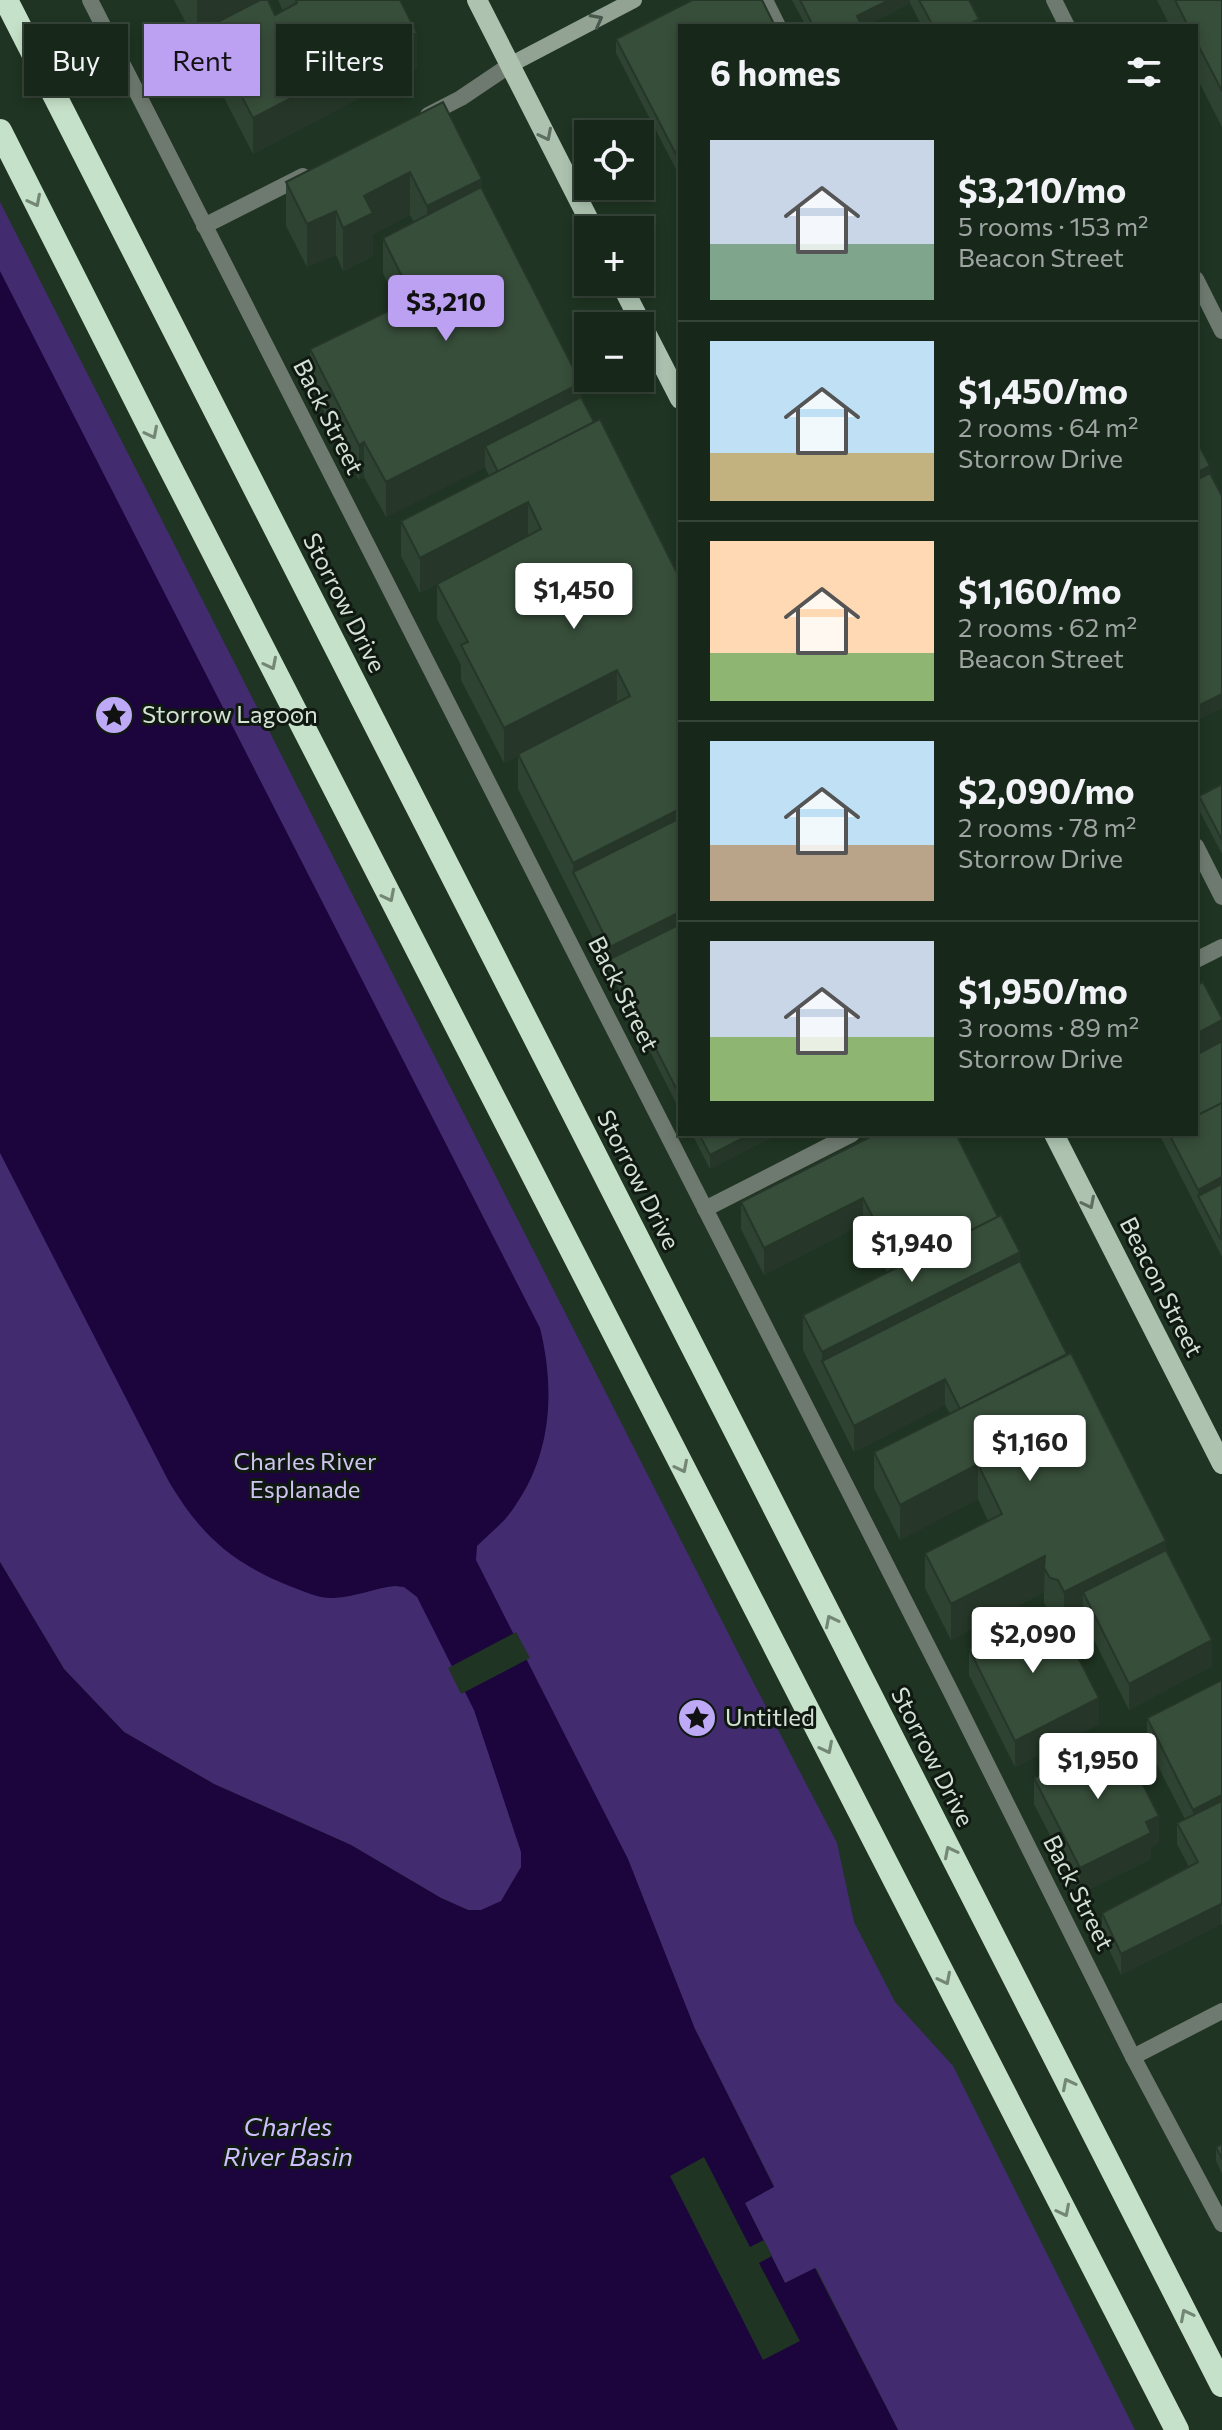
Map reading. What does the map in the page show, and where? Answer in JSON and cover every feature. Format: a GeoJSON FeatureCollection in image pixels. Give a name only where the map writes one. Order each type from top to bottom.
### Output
{"type":"FeatureCollection","features":[{"type":"Feature","properties":{"kind":"highway","name":"Storrow Drive"},"geometry":{"type":"LineString","coordinates":[[6,0],[1222,2385]]}},
{"type":"Feature","properties":{"kind":"highway"},"geometry":{"type":"LineString","coordinates":[[0,131],[170,469],[1177,2430]]}},
{"type":"Feature","properties":{"kind":"main road"},"geometry":{"type":"LineString","coordinates":[[477,0],[587,216]]}},
{"type":"Feature","properties":{"kind":"main road"},"geometry":{"type":"LineString","coordinates":[[510,65],[634,0]]}},
{"type":"Feature","properties":{"kind":"main road"},"geometry":{"type":"LineString","coordinates":[[627,296],[678,395]]}},
{"type":"Feature","properties":{"kind":"main road","name":"Beacon Street"},"geometry":{"type":"LineString","coordinates":[[1055,1136],[1222,1464]]}},
{"type":"Feature","properties":{"kind":"street","name":"Back Street"},"geometry":{"type":"LineString","coordinates":[[90,0],[1133,2057],[1222,2224]]}},
{"type":"Feature","properties":{"kind":"street"},"geometry":{"type":"LineString","coordinates":[[765,0],[777,24]]}},
{"type":"Feature","properties":{"kind":"street"},"geometry":{"type":"LineString","coordinates":[[1054,0],[1066,24]]}},
{"type":"Feature","properties":{"kind":"street"},"geometry":{"type":"LineString","coordinates":[[408,124],[461,98],[510,65]]}},
{"type":"Feature","properties":{"kind":"street"},"geometry":{"type":"LineString","coordinates":[[204,226],[325,165]]}},
{"type":"Feature","properties":{"kind":"street"},"geometry":{"type":"LineString","coordinates":[[1198,283],[1222,331]]}},
{"type":"Feature","properties":{"kind":"street"},"geometry":{"type":"LineString","coordinates":[[1198,850],[1222,897]]}},
{"type":"Feature","properties":{"kind":"street"},"geometry":{"type":"LineString","coordinates":[[1198,959],[1222,947]]}},
{"type":"Feature","properties":{"kind":"street"},"geometry":{"type":"LineString","coordinates":[[705,1209],[848,1136]]}},
{"type":"Feature","properties":{"kind":"street"},"geometry":{"type":"LineString","coordinates":[[1133,2057],[1222,2011]]}},
{"type":"Feature","properties":{"kind":"green space","name":"Charles River Esplanade"},"geometry":{"type":"Polygon","coordinates":[[[0,202],[837,1843],[854,1922],[895,2002],[953,2066],[1135,2430],[898,2430],[816,2268],[785,2283],[745,2203],[774,2186],[695,2029],[481,1910],[468,1910],[441,1898],[351,1845],[214,1784],[124,1732],[64,1669],[0,1562],[0,202]]]}},
{"type":"Feature","properties":{"kind":"water","name":"Charles River Basin"},"geometry":{"type":"Polygon","coordinates":[[[0,271],[540,1328],[548,1374],[548,1397],[547,1420],[537,1464],[507,1517],[477,1546],[476,1560],[628,1859],[695,2029],[774,2187],[745,2203],[785,2283],[815,2268],[898,2430],[0,2430],[0,1562],[64,1669],[124,1732],[214,1784],[351,1845],[441,1898],[468,1910],[481,1910],[501,1901],[521,1867],[521,1852],[474,1710],[417,1597],[404,1587],[395,1586],[342,1597],[313,1595],[252,1568],[206,1532],[168,1480],[0,1153],[0,271]]]}},
{"type":"Feature","properties":{"kind":"pier"},"geometry":{"type":"Polygon","coordinates":[[[516,1632],[530,1658],[461,1694],[448,1668],[516,1632]]]}},
{"type":"Feature","properties":{"kind":"pier"},"geometry":{"type":"Polygon","coordinates":[[[704,2157],[750,2247],[764,2240],[772,2256],[759,2263],[800,2341],[763,2360],[670,2176],[704,2157]]]}},
{"type":"Feature","properties":{"kind":"building"},"geometry":{"type":"Polygon","coordinates":[[[260,0],[268,0],[275,15],[297,3],[296,0],[400,0],[417,33],[412,36],[412,24],[276,24],[276,96],[295,96],[253,118],[242,96],[260,96],[260,24],[214,24],[260,0]]]}},
{"type":"Feature","properties":{"kind":"building"},"geometry":{"type":"Polygon","coordinates":[[[692,0],[762,0],[774,24],[678,24],[678,158],[616,39],[692,0]]]}},
{"type":"Feature","properties":{"kind":"building"},"geometry":{"type":"Polygon","coordinates":[[[800,0],[889,0],[857,16],[861,24],[812,24],[800,0]]]}},
{"type":"Feature","properties":{"kind":"building"},"geometry":{"type":"Polygon","coordinates":[[[919,0],[969,0],[979,19],[970,24],[932,24],[919,0]]]}},
{"type":"Feature","properties":{"kind":"building"},"geometry":{"type":"Polygon","coordinates":[[[1175,0],[1222,0],[1222,91],[1198,45],[1198,24],[1187,24],[1175,0]]]}},
{"type":"Feature","properties":{"kind":"building"},"geometry":{"type":"Polygon","coordinates":[[[443,102],[482,179],[427,206],[410,172],[364,196],[373,213],[343,228],[336,211],[307,224],[286,182],[443,102]]]}},
{"type":"Feature","properties":{"kind":"building"},"geometry":{"type":"Polygon","coordinates":[[[481,187],[574,369],[574,387],[386,482],[364,442],[359,445],[310,349],[413,299],[383,238],[481,187]]]}},
{"type":"Feature","properties":{"kind":"building"},"geometry":{"type":"Polygon","coordinates":[[[581,397],[594,422],[498,472],[485,446],[581,397]]]}},
{"type":"Feature","properties":{"kind":"building"},"geometry":{"type":"Polygon","coordinates":[[[600,419],[678,575],[678,810],[573,863],[518,754],[630,696],[617,670],[504,728],[461,645],[468,642],[437,584],[541,529],[528,502],[420,558],[401,521],[600,419]]]}},
{"type":"Feature","properties":{"kind":"building"},"geometry":{"type":"Polygon","coordinates":[[[1198,444],[1210,466],[1198,472],[1198,444]]]}},
{"type":"Feature","properties":{"kind":"building"},"geometry":{"type":"Polygon","coordinates":[[[1210,473],[1222,496],[1222,694],[1198,706],[1198,479],[1210,473]]]}},
{"type":"Feature","properties":{"kind":"building"},"geometry":{"type":"Polygon","coordinates":[[[1222,784],[1222,840],[1199,796],[1222,784]]]}},
{"type":"Feature","properties":{"kind":"building"},"geometry":{"type":"Polygon","coordinates":[[[678,819],[678,913],[610,947],[573,872],[678,819]]]}},
{"type":"Feature","properties":{"kind":"building"},"geometry":{"type":"Polygon","coordinates":[[[678,925],[678,1092],[610,959],[678,925]]]}},
{"type":"Feature","properties":{"kind":"building"},"geometry":{"type":"Polygon","coordinates":[[[1203,982],[1222,1020],[1198,1033],[1198,985],[1203,982]]]}},
{"type":"Feature","properties":{"kind":"building"},"geometry":{"type":"Polygon","coordinates":[[[1222,1041],[1222,1103],[1198,1115],[1198,1054],[1222,1041]]]}},
{"type":"Feature","properties":{"kind":"building"},"geometry":{"type":"Polygon","coordinates":[[[1222,1103],[1222,1177],[1198,1190],[1170,1136],[1198,1136],[1198,1115],[1222,1103]]]}},
{"type":"Feature","properties":{"kind":"building"},"geometry":{"type":"Polygon","coordinates":[[[700,1136],[747,1136],[710,1155],[700,1136]]]}},
{"type":"Feature","properties":{"kind":"building"},"geometry":{"type":"Polygon","coordinates":[[[872,1136],[957,1136],[998,1217],[892,1270],[886,1260],[890,1251],[863,1198],[764,1248],[741,1202],[872,1136]]]}},
{"type":"Feature","properties":{"kind":"building"},"geometry":{"type":"Polygon","coordinates":[[[1222,1184],[1222,1218],[1221,1240],[1198,1196],[1222,1184]]]}},
{"type":"Feature","properties":{"kind":"building"},"geometry":{"type":"Polygon","coordinates":[[[1001,1215],[1020,1252],[822,1352],[803,1315],[1001,1215]]]}},
{"type":"Feature","properties":{"kind":"building"},"geometry":{"type":"Polygon","coordinates":[[[1020,1261],[1067,1354],[960,1409],[945,1379],[854,1426],[822,1361],[1020,1261]]]}},
{"type":"Feature","properties":{"kind":"building"},"geometry":{"type":"Polygon","coordinates":[[[1071,1353],[1166,1541],[1064,1592],[1058,1580],[1050,1578],[1044,1568],[1045,1556],[951,1604],[925,1553],[1002,1514],[978,1464],[900,1505],[874,1452],[1071,1353]]]}},
{"type":"Feature","properties":{"kind":"building"},"geometry":{"type":"Polygon","coordinates":[[[1166,1550],[1212,1640],[1129,1684],[1083,1592],[1166,1550]]]}},
{"type":"Feature","properties":{"kind":"building"},"geometry":{"type":"Polygon","coordinates":[[[1039,1614],[1045,1627],[1059,1620],[1099,1698],[1015,1741],[969,1649],[1039,1614]]]}},
{"type":"Feature","properties":{"kind":"building"},"geometry":{"type":"Polygon","coordinates":[[[1222,1680],[1222,1795],[1193,1810],[1147,1718],[1222,1680]]]}},
{"type":"Feature","properties":{"kind":"building"},"geometry":{"type":"Polygon","coordinates":[[[1117,1734],[1159,1816],[1146,1822],[1151,1833],[1080,1868],[1034,1778],[1117,1734]]]}},
{"type":"Feature","properties":{"kind":"building"},"geometry":{"type":"Polygon","coordinates":[[[1222,1801],[1222,1905],[1121,1954],[1102,1913],[1198,1862],[1177,1823],[1222,1801]]]}},
{"type":"Feature","properties":{"kind":"building"},"geometry":{"type":"Polygon","coordinates":[[[1222,2144],[1222,2159],[1216,2147],[1222,2144]]]}},
{"type":"Feature","properties":{"kind":"place","name":"Storrow Lagoon"},"geometry":{"type":"Point","coordinates":[114,715]}},
{"type":"Feature","properties":{"kind":"place","name":"Untitled"},"geometry":{"type":"Point","coordinates":[697,1718]}}]}
